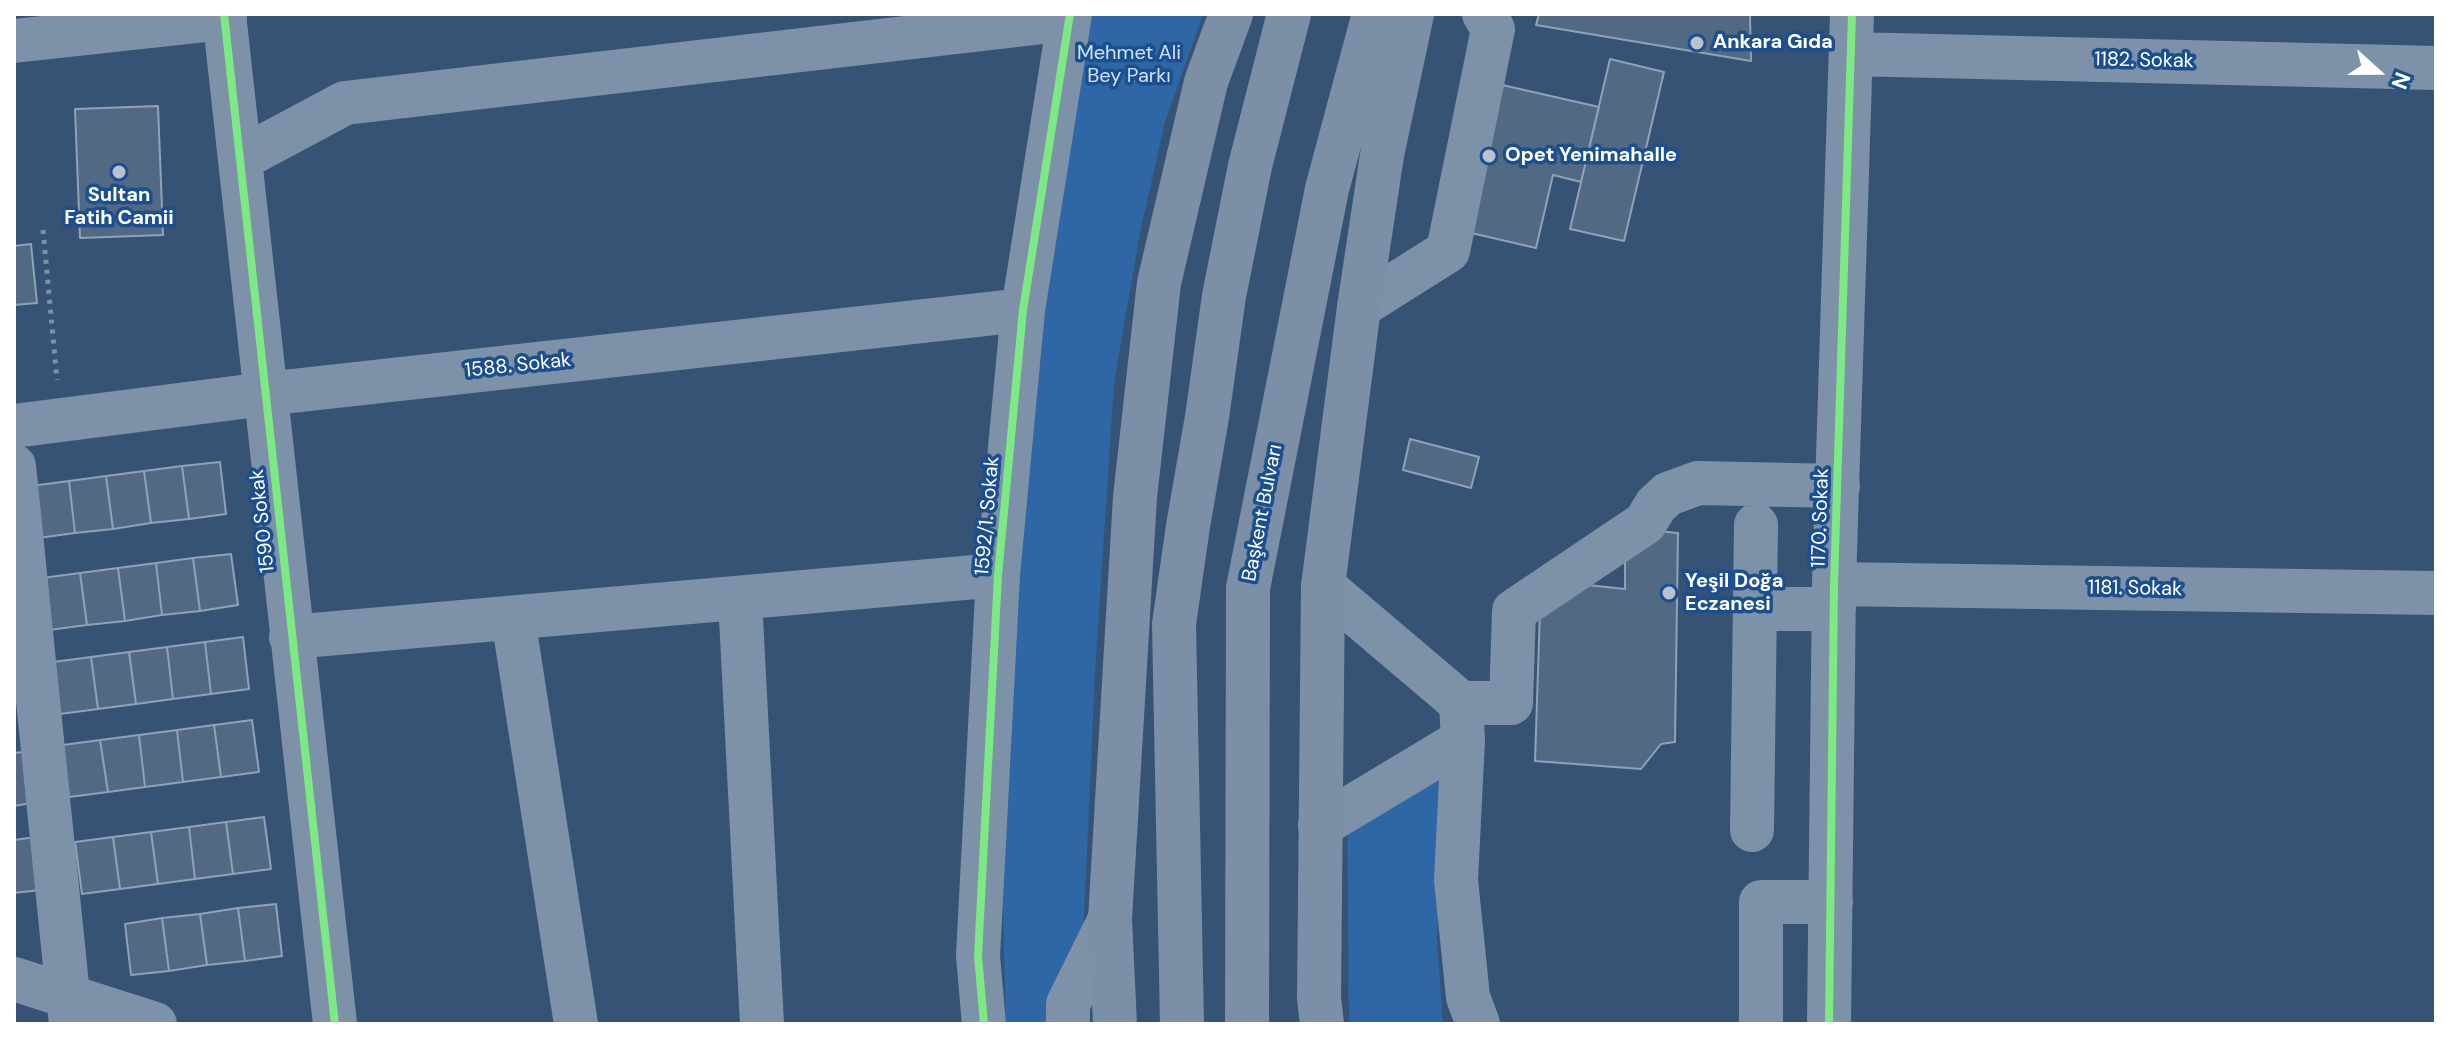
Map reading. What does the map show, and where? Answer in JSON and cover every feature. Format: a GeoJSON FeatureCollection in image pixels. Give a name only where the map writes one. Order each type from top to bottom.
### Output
{"type":"FeatureCollection","features":[{"type":"Feature","properties":{"kind":"main road"},"geometry":{"type":"LineString","coordinates":[[1115,1024],[1110,919],[1135,497],[1159,283],[1206,82],[1231,14]]}},
{"type":"Feature","properties":{"kind":"main road"},"geometry":{"type":"LineString","coordinates":[[1182,1024],[1174,624],[1224,296],[1250,166],[1289,14]]}},
{"type":"Feature","properties":{"kind":"main road","name":"Başkent Bulvarı"},"geometry":{"type":"LineString","coordinates":[[1247,1024],[1248,588],[1327,189],[1374,14]]}},
{"type":"Feature","properties":{"kind":"main road"},"geometry":{"type":"LineString","coordinates":[[1318,1015],[1323,586],[1382,155],[1412,14]]}},
{"type":"Feature","properties":{"kind":"street"},"geometry":{"type":"LineString","coordinates":[[1359,307],[1448,251],[1493,29],[1484,14]]}},
{"type":"Feature","properties":{"kind":"street"},"geometry":{"type":"LineString","coordinates":[[14,41],[225,16]]}},
{"type":"Feature","properties":{"kind":"street","name":"1590 Sokak"},"geometry":{"type":"LineString","coordinates":[[225,16],[335,1024]]}},
{"type":"Feature","properties":{"kind":"street"},"geometry":{"type":"LineString","coordinates":[[240,159],[345,103],[1047,18]]}},
{"type":"Feature","properties":{"kind":"street","name":"1592/1. Sokak"},"geometry":{"type":"LineString","coordinates":[[984,1024],[978,956],[998,575],[1047,18]]}},
{"type":"Feature","properties":{"kind":"street","name":"1182. Sokak"},"geometry":{"type":"LineString","coordinates":[[1852,34],[2436,68]]}},
{"type":"Feature","properties":{"kind":"street","name":"1170. Sokak"},"geometry":{"type":"LineString","coordinates":[[1829,1024],[1834,596],[1852,34]]}},
{"type":"Feature","properties":{"kind":"street","name":"1588. Sokak"},"geometry":{"type":"LineString","coordinates":[[14,426],[265,394],[1023,310]]}},
{"type":"Feature","properties":{"kind":"street"},"geometry":{"type":"LineString","coordinates":[[14,466],[70,1010]]}},
{"type":"Feature","properties":{"kind":"street"},"geometry":{"type":"LineString","coordinates":[[1320,826],[1462,721],[1511,703],[1514,611],[1645,523],[1656,505],[1668,494],[1698,483],[1838,486]]}},
{"type":"Feature","properties":{"kind":"street"},"geometry":{"type":"LineString","coordinates":[[1752,830],[1756,525]]}},
{"type":"Feature","properties":{"kind":"street"},"geometry":{"type":"LineString","coordinates":[[291,637],[998,575]]}},
{"type":"Feature","properties":{"kind":"street"},"geometry":{"type":"LineString","coordinates":[[1323,586],[1462,721],[1456,880],[1468,997],[1478,1024]]}},
{"type":"Feature","properties":{"kind":"street","name":"1181. Sokak"},"geometry":{"type":"LineString","coordinates":[[1755,609],[1834,596],[2436,593]]}},
{"type":"Feature","properties":{"kind":"street"},"geometry":{"type":"LineString","coordinates":[[740,598],[762,1024]]}},
{"type":"Feature","properties":{"kind":"street"},"geometry":{"type":"LineString","coordinates":[[513,618],[576,1024]]}},
{"type":"Feature","properties":{"kind":"street"},"geometry":{"type":"LineString","coordinates":[[1761,1024],[1761,902],[1831,902]]}},
{"type":"Feature","properties":{"kind":"street"},"geometry":{"type":"LineString","coordinates":[[1068,1024],[1068,1004],[1110,919]]}},
{"type":"Feature","properties":{"kind":"street"},"geometry":{"type":"LineString","coordinates":[[14,979],[70,1010],[155,1024]]}},
{"type":"Feature","properties":{"kind":"path"},"geometry":{"type":"LineString","coordinates":[[43,230],[61,420]]}},
{"type":"Feature","properties":{"kind":"green space","name":"Mehmet Ali Bey Parkı"},"geometry":{"type":"Polygon","coordinates":[[[1087,14],[1203,14],[1165,122],[1140,233],[1114,384],[1095,673],[1081,1024],[1006,1024],[1001,845],[1026,400],[1087,14]]]}},
{"type":"Feature","properties":{"kind":"green space"},"geometry":{"type":"Polygon","coordinates":[[[1445,769],[1437,937],[1443,1024],[1349,1024],[1347,813],[1445,769]]]}},
{"type":"Feature","properties":{"kind":"building","name":"Ankara Gıda"},"geometry":{"type":"Polygon","coordinates":[[[1539,14],[1750,14],[1751,61],[1536,25],[1539,14]]]}},
{"type":"Feature","properties":{"kind":"building"},"geometry":{"type":"Polygon","coordinates":[[[1610,59],[1664,72],[1624,241],[1570,229],[1610,59]]]}},
{"type":"Feature","properties":{"kind":"building"},"geometry":{"type":"Polygon","coordinates":[[[1476,79],[1599,107],[1581,182],[1553,175],[1536,248],[1441,226],[1476,79]]]}},
{"type":"Feature","properties":{"kind":"building","name":"Sultan Fatih Camii"},"geometry":{"type":"Polygon","coordinates":[[[158,106],[163,235],[80,238],[75,109],[158,106]]]}},
{"type":"Feature","properties":{"kind":"building"},"geometry":{"type":"Polygon","coordinates":[[[31,244],[37,303],[14,305],[14,246],[31,244]]]}},
{"type":"Feature","properties":{"kind":"building"},"geometry":{"type":"Polygon","coordinates":[[[1410,439],[1479,457],[1471,488],[1403,470],[1410,439]]]}},
{"type":"Feature","properties":{"kind":"building"},"geometry":{"type":"Polygon","coordinates":[[[220,462],[226,514],[189,519],[182,466],[220,462]]]}},
{"type":"Feature","properties":{"kind":"building"},"geometry":{"type":"Polygon","coordinates":[[[182,466],[189,519],[151,523],[144,471],[182,466]]]}},
{"type":"Feature","properties":{"kind":"building"},"geometry":{"type":"Polygon","coordinates":[[[144,471],[151,523],[113,529],[106,476],[144,471]]]}},
{"type":"Feature","properties":{"kind":"building"},"geometry":{"type":"Polygon","coordinates":[[[106,476],[113,529],[75,533],[69,481],[106,476]]]}},
{"type":"Feature","properties":{"kind":"building"},"geometry":{"type":"Polygon","coordinates":[[[69,481],[75,533],[38,538],[31,486],[69,481]]]}},
{"type":"Feature","properties":{"kind":"building"},"geometry":{"type":"Polygon","coordinates":[[[1657,531],[1678,533],[1675,742],[1661,744],[1641,769],[1535,761],[1540,610],[1578,584],[1625,589],[1625,561],[1657,531]]]}},
{"type":"Feature","properties":{"kind":"building"},"geometry":{"type":"Polygon","coordinates":[[[231,554],[238,605],[200,611],[193,558],[231,554]]]}},
{"type":"Feature","properties":{"kind":"building"},"geometry":{"type":"Polygon","coordinates":[[[193,558],[200,611],[162,615],[156,563],[193,558]]]}},
{"type":"Feature","properties":{"kind":"building"},"geometry":{"type":"Polygon","coordinates":[[[156,563],[162,615],[125,621],[118,568],[156,563]]]}},
{"type":"Feature","properties":{"kind":"building"},"geometry":{"type":"Polygon","coordinates":[[[118,568],[125,621],[87,625],[80,573],[118,568]]]}},
{"type":"Feature","properties":{"kind":"building"},"geometry":{"type":"Polygon","coordinates":[[[80,573],[87,625],[49,630],[42,578],[80,573]]]}},
{"type":"Feature","properties":{"kind":"building"},"geometry":{"type":"Polygon","coordinates":[[[243,637],[249,689],[211,694],[205,642],[243,637]]]}},
{"type":"Feature","properties":{"kind":"building"},"geometry":{"type":"Polygon","coordinates":[[[205,642],[211,694],[173,699],[167,647],[205,642]]]}},
{"type":"Feature","properties":{"kind":"building"},"geometry":{"type":"Polygon","coordinates":[[[167,647],[173,699],[136,704],[129,652],[167,647]]]}},
{"type":"Feature","properties":{"kind":"building"},"geometry":{"type":"Polygon","coordinates":[[[129,652],[136,704],[98,709],[91,657],[129,652]]]}},
{"type":"Feature","properties":{"kind":"building"},"geometry":{"type":"Polygon","coordinates":[[[91,657],[98,709],[60,714],[53,662],[91,657]]]}},
{"type":"Feature","properties":{"kind":"building"},"geometry":{"type":"Polygon","coordinates":[[[252,720],[259,772],[221,777],[214,725],[252,720]]]}},
{"type":"Feature","properties":{"kind":"building"},"geometry":{"type":"Polygon","coordinates":[[[214,725],[221,777],[183,782],[177,730],[214,725]]]}},
{"type":"Feature","properties":{"kind":"building"},"geometry":{"type":"Polygon","coordinates":[[[177,730],[183,782],[145,787],[139,735],[177,730]]]}},
{"type":"Feature","properties":{"kind":"building"},"geometry":{"type":"Polygon","coordinates":[[[139,735],[145,787],[108,792],[100,740],[139,735]]]}},
{"type":"Feature","properties":{"kind":"building"},"geometry":{"type":"Polygon","coordinates":[[[100,740],[108,792],[69,797],[63,745],[100,740]]]}},
{"type":"Feature","properties":{"kind":"building"},"geometry":{"type":"Polygon","coordinates":[[[31,751],[38,802],[14,806],[14,753],[31,751]]]}},
{"type":"Feature","properties":{"kind":"building"},"geometry":{"type":"Polygon","coordinates":[[[264,817],[271,869],[233,874],[226,822],[264,817]]]}},
{"type":"Feature","properties":{"kind":"building"},"geometry":{"type":"Polygon","coordinates":[[[226,822],[233,874],[195,879],[189,827],[226,822]]]}},
{"type":"Feature","properties":{"kind":"building"},"geometry":{"type":"Polygon","coordinates":[[[189,827],[195,879],[158,884],[151,832],[189,827]]]}},
{"type":"Feature","properties":{"kind":"building"},"geometry":{"type":"Polygon","coordinates":[[[151,832],[158,884],[120,889],[113,837],[151,832]]]}},
{"type":"Feature","properties":{"kind":"building"},"geometry":{"type":"Polygon","coordinates":[[[43,836],[49,889],[14,893],[14,840],[43,836]]]}},
{"type":"Feature","properties":{"kind":"building"},"geometry":{"type":"Polygon","coordinates":[[[113,837],[120,889],[82,894],[75,842],[113,837]]]}},
{"type":"Feature","properties":{"kind":"building"},"geometry":{"type":"Polygon","coordinates":[[[276,904],[282,956],[245,961],[238,908],[276,904]]]}},
{"type":"Feature","properties":{"kind":"building"},"geometry":{"type":"Polygon","coordinates":[[[238,908],[245,961],[207,965],[200,914],[238,908]]]}},
{"type":"Feature","properties":{"kind":"building"},"geometry":{"type":"Polygon","coordinates":[[[200,914],[207,965],[169,971],[162,918],[200,914]]]}},
{"type":"Feature","properties":{"kind":"building"},"geometry":{"type":"Polygon","coordinates":[[[162,918],[169,971],[131,975],[125,924],[162,918]]]}},
{"type":"Feature","properties":{"kind":"cycle path"},"geometry":{"type":"LineString","coordinates":[[224,14],[335,1024]]}},
{"type":"Feature","properties":{"kind":"cycle path"},"geometry":{"type":"LineString","coordinates":[[984,1024],[978,956],[998,575],[1023,310],[1070,14]]}},
{"type":"Feature","properties":{"kind":"cycle path"},"geometry":{"type":"LineString","coordinates":[[1829,1024],[1834,584],[1852,14]]}},
{"type":"Feature","properties":{"kind":"place","name":"Ankara Gıda"},"geometry":{"type":"Point","coordinates":[1697,43]}},
{"type":"Feature","properties":{"kind":"place","name":"Opet Yenimahalle"},"geometry":{"type":"Point","coordinates":[1489,156]}},
{"type":"Feature","properties":{"kind":"place","name":"Sultan Fatih Camii"},"geometry":{"type":"Point","coordinates":[119,172]}},
{"type":"Feature","properties":{"kind":"place","name":"Yeşil Doğa Eczanesi"},"geometry":{"type":"Point","coordinates":[1669,593]}}]}
